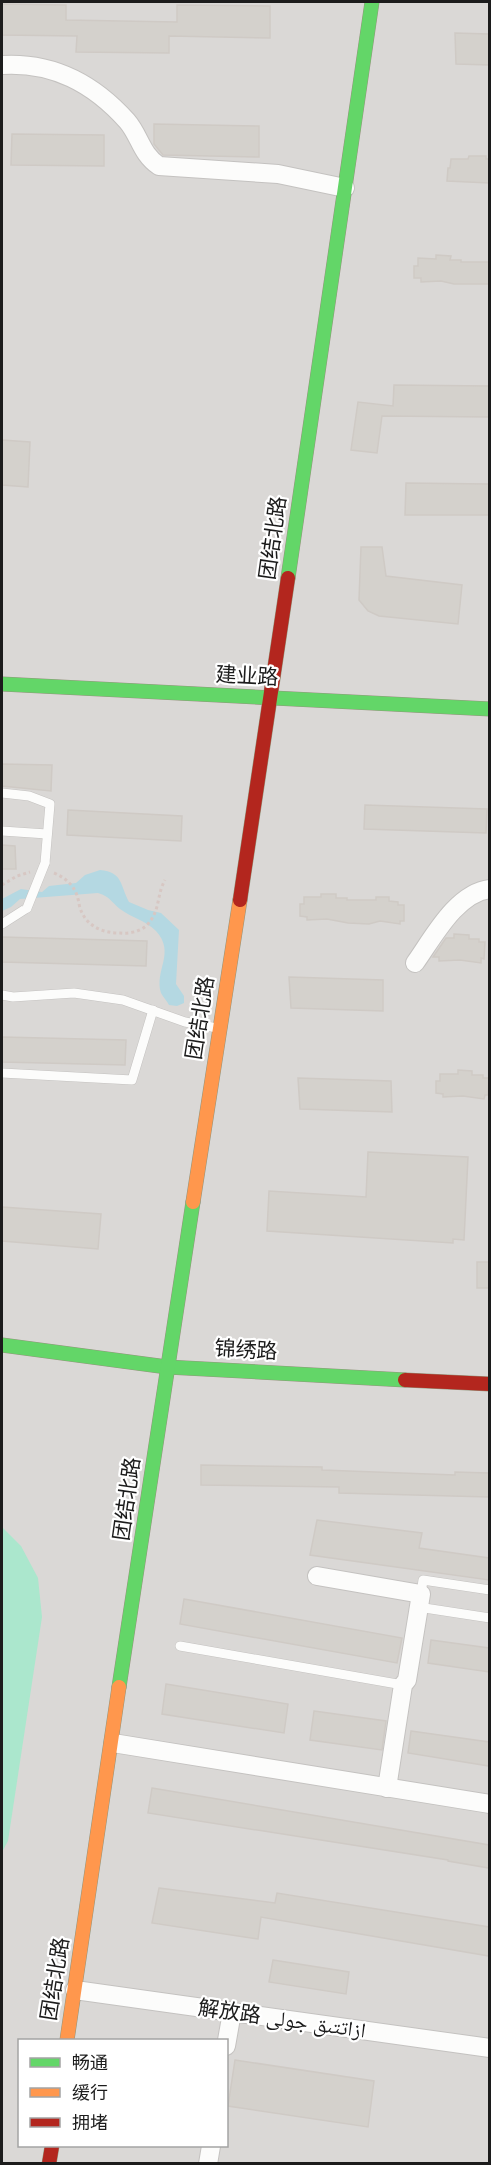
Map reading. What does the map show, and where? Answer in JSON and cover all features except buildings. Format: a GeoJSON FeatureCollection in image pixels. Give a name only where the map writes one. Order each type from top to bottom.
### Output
{"type":"FeatureCollection","features":[{"type":"Feature","properties":{"kind":"street","name":"团结北路"},"geometry":{"type":"LineString","coordinates":[[67,2039],[113,1743],[167,1367],[272,698],[372,2]]}},
{"type":"Feature","properties":{"kind":"street"},"geometry":{"type":"LineString","coordinates":[[2,65],[23,63],[55,70],[87,85],[128,122],[148,159],[159,166],[278,174],[345,188]]}},
{"type":"Feature","properties":{"kind":"street","name":"建业路"},"geometry":{"type":"LineString","coordinates":[[2,684],[489,709]]}},
{"type":"Feature","properties":{"kind":"street"},"geometry":{"type":"LineString","coordinates":[[415,963],[456,905],[489,889]]}},
{"type":"Feature","properties":{"kind":"street","name":"锦绣路"},"geometry":{"type":"LineString","coordinates":[[2,1345],[167,1367],[489,1384]]}},
{"type":"Feature","properties":{"kind":"street"},"geometry":{"type":"LineString","coordinates":[[317,1576],[419,1600],[387,1788]]}},
{"type":"Feature","properties":{"kind":"street"},"geometry":{"type":"LineString","coordinates":[[113,1743],[489,1804]]}},
{"type":"Feature","properties":{"kind":"street","name":"解放路 ازاتتىق جولى"},"geometry":{"type":"LineString","coordinates":[[75,1990],[489,2048]]}},
{"type":"Feature","properties":{"kind":"street"},"geometry":{"type":"LineString","coordinates":[[227,2039],[232,2012]]}},
{"type":"Feature","properties":{"kind":"street"},"geometry":{"type":"LineString","coordinates":[[49,2163],[52,2147]]}},
{"type":"Feature","properties":{"kind":"street"},"geometry":{"type":"LineString","coordinates":[[208,2163],[211,2147]]}},
{"type":"Feature","properties":{"kind":"lane"},"geometry":{"type":"LineString","coordinates":[[2,793],[29,796],[50,804],[45,863],[27,908],[2,924]]}},
{"type":"Feature","properties":{"kind":"lane"},"geometry":{"type":"LineString","coordinates":[[2,831],[46,834]]}},
{"type":"Feature","properties":{"kind":"lane"},"geometry":{"type":"LineString","coordinates":[[2,995],[13,997],[74,993],[123,1000],[185,1022],[220,1029]]}},
{"type":"Feature","properties":{"kind":"lane"},"geometry":{"type":"LineString","coordinates":[[2,1073],[132,1080],[153,1010]]}},
{"type":"Feature","properties":{"kind":"lane"},"geometry":{"type":"LineString","coordinates":[[489,1590],[423,1580],[419,1600],[489,1618]]}},
{"type":"Feature","properties":{"kind":"lane"},"geometry":{"type":"LineString","coordinates":[[180,1646],[403,1685]]}},
{"type":"Feature","properties":{"kind":"path"},"geometry":{"type":"LineString","coordinates":[[69,881],[78,897],[80,908],[92,926],[104,933],[125,933],[146,926],[158,909],[160,889],[165,880]]}},
{"type":"Feature","properties":{"kind":"shaded area"},"geometry":{"type":"Polygon","coordinates":[[[2,2],[489,2],[489,2163],[2,2164],[2,2]]]}},
{"type":"Feature","properties":{"kind":"green space"},"geometry":{"type":"Polygon","coordinates":[[[2,1527],[21,1546],[38,1578],[42,1617],[8,1841],[2,1852],[2,1527]]]}},
{"type":"Feature","properties":{"kind":"water"},"geometry":{"type":"Polygon","coordinates":[[[100,870],[113,873],[120,880],[129,902],[161,913],[179,930],[176,984],[184,996],[184,1003],[177,1006],[169,1005],[161,993],[160,977],[165,954],[162,939],[147,924],[120,909],[106,896],[98,893],[20,899],[2,911],[2,899],[21,889],[42,892],[49,886],[76,883],[85,875],[100,870]]]}},
{"type":"Feature","properties":{"kind":"traffic: fast"},"geometry":{"type":"LineString","coordinates":[[288,578],[372,2]]}},
{"type":"Feature","properties":{"kind":"traffic: fast"},"geometry":{"type":"LineString","coordinates":[[2,684],[490,709]]}},
{"type":"Feature","properties":{"kind":"traffic: fast"},"geometry":{"type":"LineString","coordinates":[[119,1687],[193,1202]]}},
{"type":"Feature","properties":{"kind":"traffic: fast"},"geometry":{"type":"LineString","coordinates":[[2,1345],[167,1367],[405,1380]]}},
{"type":"Feature","properties":{"kind":"traffic: slow"},"geometry":{"type":"LineString","coordinates":[[193,1202],[240,900]]}},
{"type":"Feature","properties":{"kind":"traffic: slow"},"geometry":{"type":"LineString","coordinates":[[67,2039],[119,1687]]}},
{"type":"Feature","properties":{"kind":"traffic: jam"},"geometry":{"type":"LineString","coordinates":[[240,900],[288,578]]}},
{"type":"Feature","properties":{"kind":"traffic: jam"},"geometry":{"type":"LineString","coordinates":[[405,1380],[490,1384]]}},
{"type":"Feature","properties":{"kind":"traffic: jam"},"geometry":{"type":"LineString","coordinates":[[49,2164],[52,2147]]}}]}
